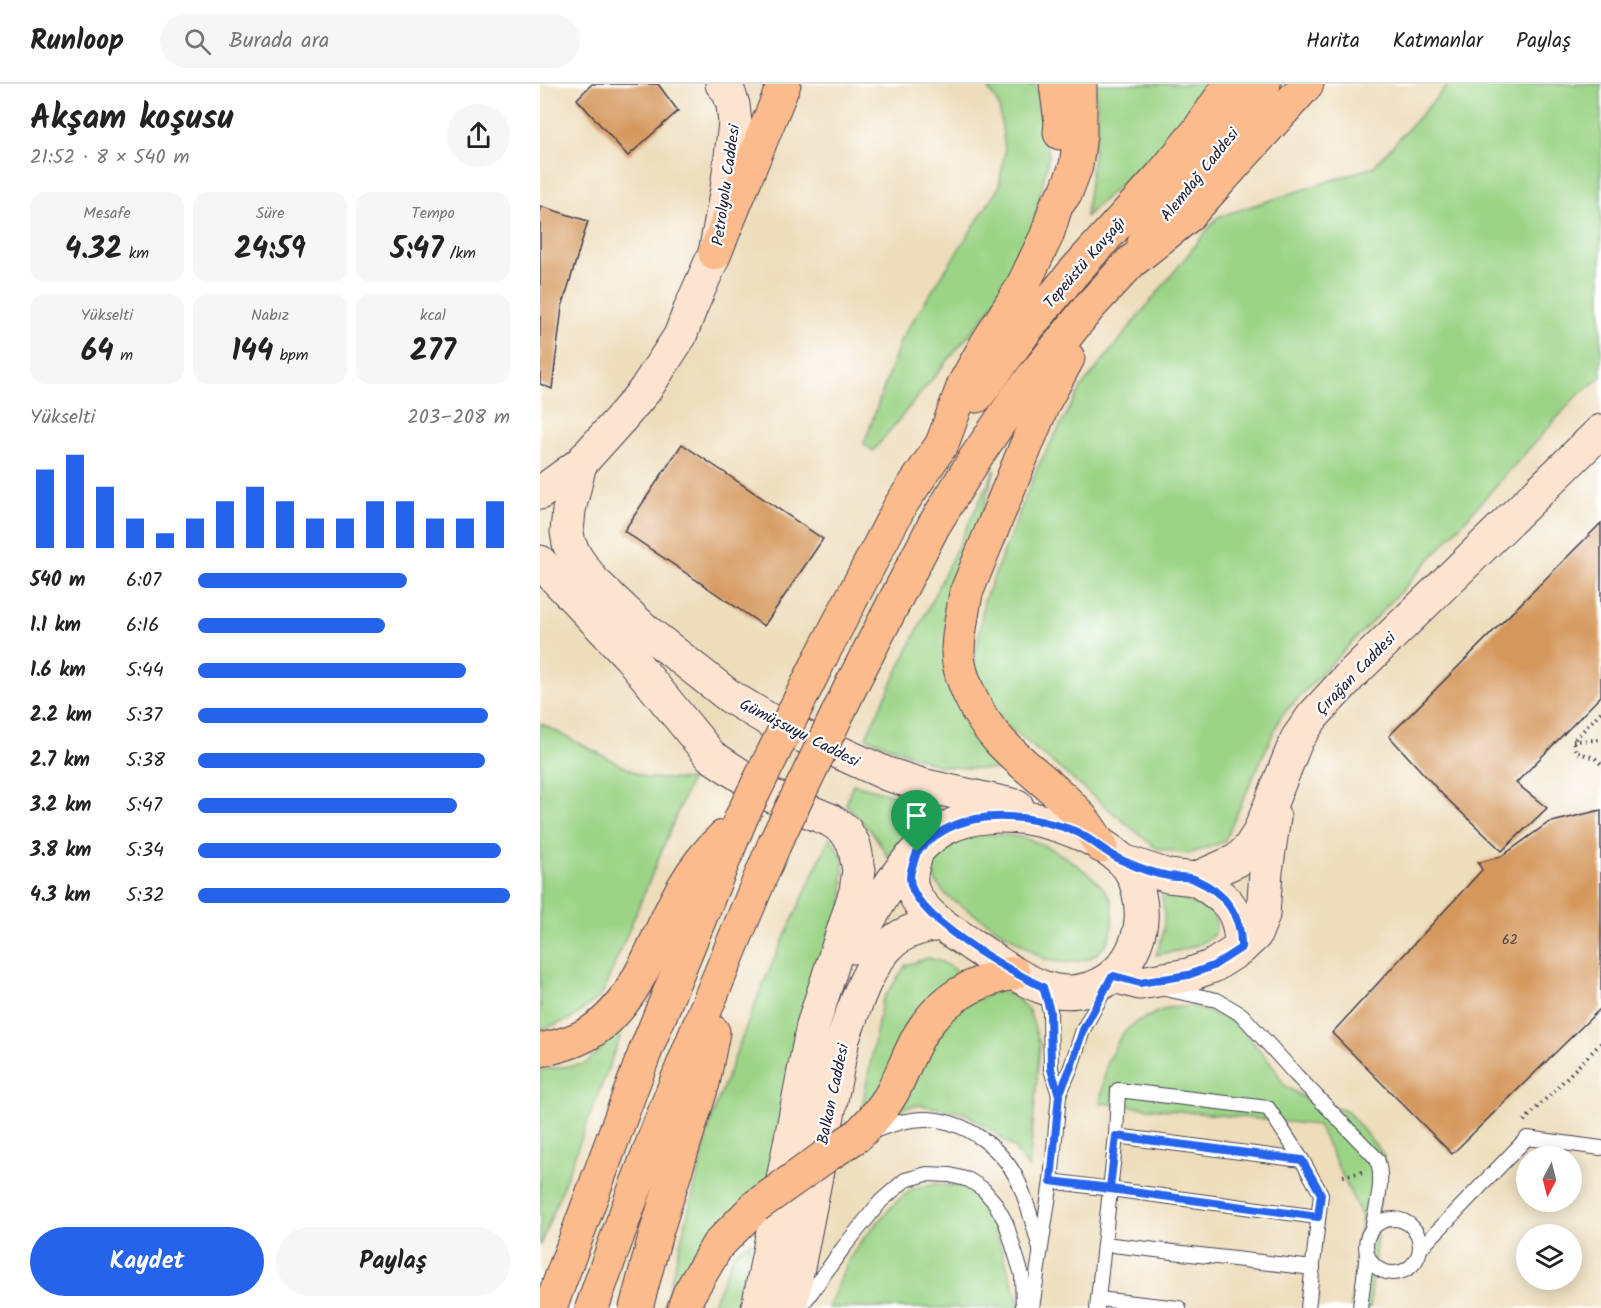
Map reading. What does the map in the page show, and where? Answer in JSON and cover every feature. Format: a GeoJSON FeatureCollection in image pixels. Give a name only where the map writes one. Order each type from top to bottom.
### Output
{"type":"FeatureCollection","features":[{"type":"Feature","properties":{"kind":"main road"},"geometry":{"type":"LineString","coordinates":[[715,253],[784,84]]}},
{"type":"Feature","properties":{"kind":"main road"},"geometry":{"type":"LineString","coordinates":[[1056,84],[1060,122],[1055,184],[1056,207]]}},
{"type":"Feature","properties":{"kind":"main road"},"geometry":{"type":"LineString","coordinates":[[550,1308],[645,1052],[741,818],[821,657],[900,506],[942,444],[964,384],[1021,289],[1047,235],[1056,207],[1066,192],[1076,166],[1080,135],[1080,84]]}},
{"type":"Feature","properties":{"kind":"main road","name":"Tepeüstü Kavşağı"},"geometry":{"type":"LineString","coordinates":[[942,444],[1029,326],[1198,131],[1230,84]]}},
{"type":"Feature","properties":{"kind":"main road","name":"Alemdağ Caddesi"},"geometry":{"type":"LineString","coordinates":[[1131,262],[1153,231],[1226,141],[1264,84]]}},
{"type":"Feature","properties":{"kind":"main road"},"geometry":{"type":"LineString","coordinates":[[592,1308],[618,1233],[716,982],[774,845],[853,682],[934,525],[976,457],[1017,398],[1090,306],[1131,262],[1187,217],[1307,84]]}},
{"type":"Feature","properties":{"kind":"main road"},"geometry":{"type":"LineString","coordinates":[[1090,306],[1065,364],[1044,402],[966,594],[958,654],[964,685],[980,719],[1008,751],[1069,805],[1112,854]]}},
{"type":"Feature","properties":{"kind":"main road"},"geometry":{"type":"LineString","coordinates":[[540,1050],[556,1047],[585,1036],[609,1017],[626,997],[638,977],[683,889],[707,852],[741,818]]}},
{"type":"Feature","properties":{"kind":"main road"},"geometry":{"type":"LineString","coordinates":[[684,1308],[689,1294],[717,1246],[756,1206],[857,1136],[875,1116],[891,1094],[921,1033],[940,1009],[962,991],[977,983],[1013,973]]}},
{"type":"Feature","properties":{"kind":"main road"},"geometry":{"type":"LineString","coordinates":[[636,1308],[659,1223],[703,1083],[712,1043],[716,982]]}},
{"type":"Feature","properties":{"kind":"street","name":"Petrolyolu Caddesi"},"geometry":{"type":"LineString","coordinates":[[580,464],[645,390],[680,336],[715,253],[727,189],[735,123],[728,90],[722,84]]}},
{"type":"Feature","properties":{"kind":"street","name":"Çırağan Caddesi"},"geometry":{"type":"LineString","coordinates":[[1195,879],[1238,860],[1250,847],[1259,833],[1297,740],[1330,696],[1601,431]]}},
{"type":"Feature","properties":{"kind":"street"},"geometry":{"type":"LineString","coordinates":[[540,493],[580,464]]}},
{"type":"Feature","properties":{"kind":"street","name":"Gümüşsuyu Caddesi"},"geometry":{"type":"LineString","coordinates":[[580,464],[568,510],[567,532],[569,544],[577,559],[593,581],[645,630],[729,696],[774,723],[886,774],[922,785],[1028,808],[1056,825]]}},
{"type":"Feature","properties":{"kind":"street"},"geometry":{"type":"LineString","coordinates":[[540,562],[630,657],[711,756],[772,796],[830,820],[845,830],[854,844],[859,870],[856,891],[813,1025],[758,1308]]}},
{"type":"Feature","properties":{"kind":"street"},"geometry":{"type":"LineString","coordinates":[[917,852],[910,878],[914,893],[925,908],[941,924],[1013,973],[1043,987],[1061,991],[1080,991],[1122,979],[1188,975],[1213,966],[1241,948],[1255,935],[1263,915],[1266,871],[1278,784]]}},
{"type":"Feature","properties":{"kind":"street"},"geometry":{"type":"LineString","coordinates":[[813,1025],[879,901],[928,839],[966,820],[995,816],[1024,818],[1056,825],[1077,832],[1112,854],[1168,876],[1195,879],[1215,891],[1231,905],[1238,921],[1241,948]]}},
{"type":"Feature","properties":{"kind":"street"},"geometry":{"type":"LineString","coordinates":[[1112,854],[1135,879],[1141,919],[1137,942],[1122,979]]}},
{"type":"Feature","properties":{"kind":"street","name":"Balkan Caddesi"},"geometry":{"type":"LineString","coordinates":[[790,1308],[843,1039],[858,1001],[881,956],[893,941],[923,927],[941,924]]}},
{"type":"Feature","properties":{"kind":"lane"},"geometry":{"type":"LineString","coordinates":[[1032,1308],[1042,1253],[1059,1095],[1083,1030],[1122,979],[1217,1000],[1242,1015],[1377,1159],[1380,1168],[1379,1193],[1372,1229],[1365,1245],[1371,1262],[1377,1269],[1395,1273],[1411,1266],[1420,1250],[1527,1138],[1601,1148]]}},
{"type":"Feature","properties":{"kind":"lane"},"geometry":{"type":"LineString","coordinates":[[1043,987],[1050,1011],[1051,1069],[1059,1095]]}},
{"type":"Feature","properties":{"kind":"lane"},"geometry":{"type":"LineString","coordinates":[[1179,1308],[1098,1303],[1116,1136],[1118,1090],[1269,1108],[1321,1194],[1308,1308]]}},
{"type":"Feature","properties":{"kind":"lane"},"geometry":{"type":"LineString","coordinates":[[857,1136],[903,1121],[928,1119],[952,1124],[974,1134],[992,1146],[1018,1181],[1042,1253]]}},
{"type":"Feature","properties":{"kind":"lane"},"geometry":{"type":"LineString","coordinates":[[1116,1136],[1302,1160]]}},
{"type":"Feature","properties":{"kind":"lane"},"geometry":{"type":"LineString","coordinates":[[800,1308],[843,1248],[881,1202],[905,1180],[927,1174],[950,1175],[969,1180],[983,1189],[995,1203],[1006,1223],[1022,1275],[1023,1308]]}},
{"type":"Feature","properties":{"kind":"lane"},"geometry":{"type":"LineString","coordinates":[[1051,1181],[1318,1217]]}},
{"type":"Feature","properties":{"kind":"lane"},"geometry":{"type":"LineString","coordinates":[[1372,1229],[1386,1220],[1403,1221],[1416,1233],[1420,1250]]}},
{"type":"Feature","properties":{"kind":"lane"},"geometry":{"type":"LineString","coordinates":[[1104,1244],[1312,1268]]}},
{"type":"Feature","properties":{"kind":"lane"},"geometry":{"type":"LineString","coordinates":[[1360,1308],[1367,1254]]}},
{"type":"Feature","properties":{"kind":"path"},"geometry":{"type":"LineString","coordinates":[[1573,741],[1601,712]]}},
{"type":"Feature","properties":{"kind":"path"},"geometry":{"type":"LineString","coordinates":[[1573,741],[1601,740]]}},
{"type":"Feature","properties":{"kind":"path"},"geometry":{"type":"LineString","coordinates":[[1573,741],[1576,752],[1595,758],[1601,764]]}},
{"type":"Feature","properties":{"kind":"path"},"geometry":{"type":"LineString","coordinates":[[1527,1138],[1521,1124],[1601,1043]]}},
{"type":"Feature","properties":{"kind":"green space"},"geometry":{"type":"Polygon","coordinates":[[[986,84],[1035,85],[1049,156],[1031,236],[991,308],[873,451],[864,444],[901,339],[999,187],[1005,150],[999,106],[986,84]]]}},
{"type":"Feature","properties":{"kind":"green space"},"geometry":{"type":"Polygon","coordinates":[[[1094,84],[1215,84],[1186,123],[1086,216],[1098,112],[1094,84]]]}},
{"type":"Feature","properties":{"kind":"green space"},"geometry":{"type":"Polygon","coordinates":[[[1449,84],[1601,84],[1601,377],[1574,399],[1404,588],[1281,716],[1224,842],[1188,854],[1156,848],[1002,721],[974,666],[984,601],[1038,466],[1081,388],[1218,217],[1373,167],[1449,84]]]}},
{"type":"Feature","properties":{"kind":"green space"},"geometry":{"type":"Polygon","coordinates":[[[995,469],[955,605],[1011,771],[939,766],[866,737],[995,469]]]}},
{"type":"Feature","properties":{"kind":"green space"},"geometry":{"type":"Polygon","coordinates":[[[540,723],[646,778],[691,780],[602,995],[571,1019],[540,1030],[540,723]]]}},
{"type":"Feature","properties":{"kind":"green space"},"geometry":{"type":"Polygon","coordinates":[[[853,784],[946,810],[915,830],[888,857],[875,836],[846,804],[853,784]]]}},
{"type":"Feature","properties":{"kind":"green space"},"geometry":{"type":"Polygon","coordinates":[[[985,834],[1020,837],[1041,844],[1076,864],[1098,882],[1111,900],[1113,910],[1112,927],[1103,948],[1095,955],[1076,962],[1043,958],[948,897],[937,883],[932,871],[933,862],[938,854],[947,847],[985,834]]]}},
{"type":"Feature","properties":{"kind":"green space"},"geometry":{"type":"Polygon","coordinates":[[[830,837],[843,858],[843,908],[770,1178],[709,1240],[667,1308],[664,1308],[714,1111],[760,991],[830,837]]]}},
{"type":"Feature","properties":{"kind":"green space"},"geometry":{"type":"Polygon","coordinates":[[[1161,891],[1208,909],[1215,921],[1216,930],[1211,938],[1190,947],[1156,955],[1164,923],[1161,891]]]}},
{"type":"Feature","properties":{"kind":"green space"},"geometry":{"type":"Polygon","coordinates":[[[928,958],[940,961],[962,974],[881,1097],[862,1108],[882,1001],[906,965],[928,958]]]}},
{"type":"Feature","properties":{"kind":"green space"},"geometry":{"type":"Polygon","coordinates":[[[997,991],[1015,996],[1029,1011],[1040,1044],[1029,1169],[1015,1149],[992,1130],[965,1113],[920,1105],[891,1110],[955,1008],[997,991]]]}},
{"type":"Feature","properties":{"kind":"green space"},"geometry":{"type":"Polygon","coordinates":[[[1191,1006],[1227,1018],[1244,1031],[1275,1069],[1284,1085],[1310,1102],[1347,1111],[1384,1155],[1370,1308],[1351,1308],[1362,1217],[1318,1125],[1100,1103],[1107,1062],[1122,1034],[1136,1022],[1167,1008],[1191,1006]]]}},
{"type":"Feature","properties":{"kind":"green space"},"geometry":{"type":"Polygon","coordinates":[[[624,1027],[540,1246],[540,1070],[585,1064],[624,1027]]]}},
{"type":"Feature","properties":{"kind":"green space"},"geometry":{"type":"Polygon","coordinates":[[[937,1184],[965,1187],[988,1209],[1021,1308],[828,1308],[849,1259],[867,1234],[896,1202],[914,1188],[937,1184]]]}},
{"type":"Feature","properties":{"kind":"green space"},"geometry":{"type":"Polygon","coordinates":[[[751,1242],[737,1308],[711,1308],[735,1252],[751,1242]]]}},
{"type":"Feature","properties":{"kind":"building"},"geometry":{"type":"Polygon","coordinates":[[[592,84],[658,84],[678,111],[628,156],[577,99],[592,84]]]}},
{"type":"Feature","properties":{"kind":"building"},"geometry":{"type":"Polygon","coordinates":[[[540,206],[588,221],[562,307],[552,389],[540,384],[540,206]]]}},
{"type":"Feature","properties":{"kind":"building"},"geometry":{"type":"Polygon","coordinates":[[[682,444],[823,539],[764,626],[624,531],[682,444]]]}},
{"type":"Feature","properties":{"kind":"building"},"geometry":{"type":"Polygon","coordinates":[[[1601,523],[1601,696],[1516,783],[1547,808],[1502,851],[1442,794],[1389,736],[1601,523]]]}},
{"type":"Feature","properties":{"kind":"building"},"geometry":{"type":"Polygon","coordinates":[[[1601,810],[1601,1008],[1452,1154],[1332,1033],[1482,870],[1478,863],[1502,856],[1548,823],[1601,810]]]}},
{"type":"Feature","properties":{"kind":"route"},"geometry":{"type":"LineString","coordinates":[[917,852],[910,878],[914,893],[925,908],[941,924],[1013,973],[1043,987],[1048,999],[1049,1053],[1059,1095],[1051,1181],[1318,1217],[1321,1194],[1302,1160],[1116,1136],[1110,1188],[1051,1181],[1059,1095],[1083,1030],[1111,978],[1114,976],[1140,983],[1188,975],[1213,966],[1241,948],[1238,921],[1231,905],[1215,891],[1195,879],[1168,876],[1123,861],[1077,832],[1024,818],[995,816],[966,820],[928,839],[917,852]]}}]}
